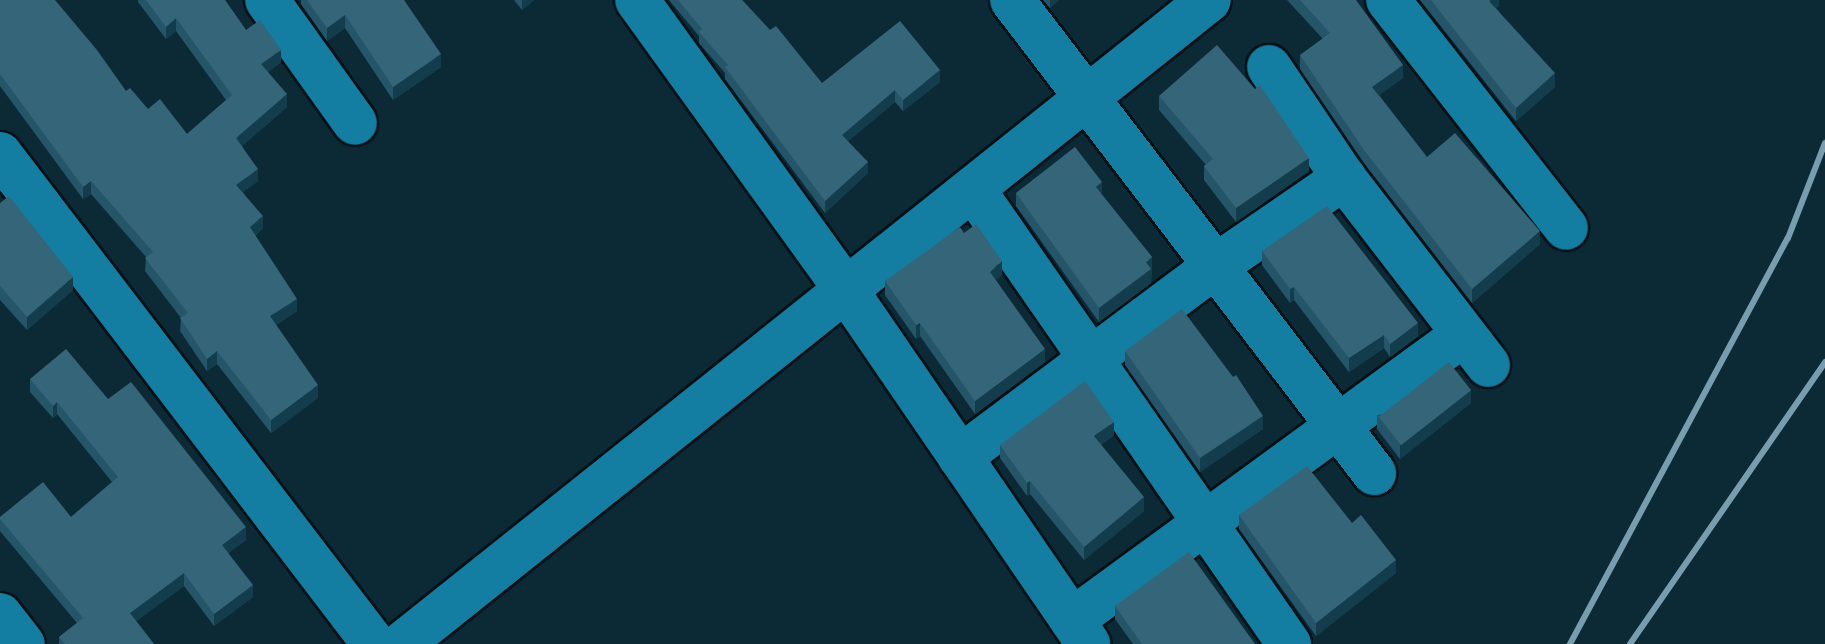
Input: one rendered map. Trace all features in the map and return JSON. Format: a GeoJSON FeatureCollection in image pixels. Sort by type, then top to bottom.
{"type":"FeatureCollection","features":[{"type":"Feature","properties":{"kind":"street"},"geometry":{"type":"LineString","coordinates":[[267,0],[355,123]]}},
{"type":"Feature","properties":{"kind":"street"},"geometry":{"type":"LineString","coordinates":[[637,0],[846,290],[1080,632],[1203,521],[1337,424],[1476,350],[1344,178],[1269,67]]}},
{"type":"Feature","properties":{"kind":"street"},"geometry":{"type":"LineString","coordinates":[[1012,0],[1084,99],[1374,473]]}},
{"type":"Feature","properties":{"kind":"street"},"geometry":{"type":"LineString","coordinates":[[402,644],[1209,0]]}},
{"type":"Feature","properties":{"kind":"street"},"geometry":{"type":"LineString","coordinates":[[1388,0],[1566,228]]}},
{"type":"Feature","properties":{"kind":"street"},"geometry":{"type":"LineString","coordinates":[[0,154],[374,644]]}},
{"type":"Feature","properties":{"kind":"street"},"geometry":{"type":"LineString","coordinates":[[960,457],[1214,267],[1344,178]]}},
{"type":"Feature","properties":{"kind":"street"},"geometry":{"type":"LineString","coordinates":[[973,189],[1289,644]]}},
{"type":"Feature","properties":{"kind":"street"},"geometry":{"type":"LineString","coordinates":[[0,615],[23,644]]}},
{"type":"Feature","properties":{"kind":"building"},"geometry":{"type":"Polygon","coordinates":[[[0,0],[55,0],[126,91],[130,88],[148,109],[160,99],[187,134],[232,95],[176,18],[166,27],[146,0],[225,0],[246,30],[260,20],[281,50],[261,64],[287,94],[236,138],[258,169],[236,185],[263,216],[250,227],[297,299],[270,316],[318,385],[271,420],[217,351],[207,359],[180,318],[188,313],[145,258],[153,252],[91,181],[83,187],[0,74],[0,0]]]}},
{"type":"Feature","properties":{"kind":"building"},"geometry":{"type":"Polygon","coordinates":[[[307,0],[404,0],[441,54],[393,87],[345,15],[327,28],[307,0]]]}},
{"type":"Feature","properties":{"kind":"building"},"geometry":{"type":"Polygon","coordinates":[[[678,0],[742,0],[770,30],[776,26],[822,83],[900,21],[940,70],[903,100],[895,90],[842,135],[868,162],[825,201],[678,0]]]}},
{"type":"Feature","properties":{"kind":"building"},"geometry":{"type":"Polygon","coordinates":[[[1300,0],[1356,0],[1403,65],[1372,87],[1427,157],[1455,133],[1540,231],[1472,289],[1364,150],[1300,55],[1330,33],[1300,0]]]}},
{"type":"Feature","properties":{"kind":"building"},"geometry":{"type":"Polygon","coordinates":[[[1431,0],[1490,0],[1555,73],[1516,108],[1431,0]]]}},
{"type":"Feature","properties":{"kind":"building"},"geometry":{"type":"Polygon","coordinates":[[[1217,45],[1255,89],[1260,85],[1309,158],[1236,208],[1204,166],[1213,159],[1159,96],[1217,45]]]}},
{"type":"Feature","properties":{"kind":"building"},"geometry":{"type":"Polygon","coordinates":[[[1075,147],[1102,182],[1096,187],[1152,257],[1146,262],[1151,269],[1099,308],[1016,193],[1075,147]]]}},
{"type":"Feature","properties":{"kind":"building"},"geometry":{"type":"Polygon","coordinates":[[[9,196],[73,277],[27,317],[0,286],[0,203],[9,196]]]}},
{"type":"Feature","properties":{"kind":"building"},"geometry":{"type":"Polygon","coordinates":[[[1327,206],[1418,323],[1390,344],[1384,335],[1349,358],[1262,251],[1327,206]]]}},
{"type":"Feature","properties":{"kind":"building"},"geometry":{"type":"Polygon","coordinates":[[[976,224],[1002,261],[990,272],[1045,349],[975,401],[920,323],[916,325],[885,281],[960,227],[964,233],[976,224]]]}},
{"type":"Feature","properties":{"kind":"building"},"geometry":{"type":"Polygon","coordinates":[[[1182,309],[1233,377],[1236,375],[1263,416],[1200,458],[1125,351],[1182,309]]]}},
{"type":"Feature","properties":{"kind":"building"},"geometry":{"type":"Polygon","coordinates":[[[66,349],[108,399],[131,382],[246,527],[222,545],[253,585],[214,614],[184,573],[130,613],[154,644],[65,644],[59,637],[83,618],[0,519],[43,482],[71,517],[118,477],[57,402],[53,406],[30,379],[66,349]]]}},
{"type":"Feature","properties":{"kind":"building"},"geometry":{"type":"Polygon","coordinates":[[[1449,362],[1471,390],[1401,445],[1379,417],[1449,362]]]}},
{"type":"Feature","properties":{"kind":"building"},"geometry":{"type":"Polygon","coordinates":[[[1085,381],[1114,422],[1094,436],[1144,497],[1084,547],[1030,481],[1027,483],[1000,445],[1085,381]]]}},
{"type":"Feature","properties":{"kind":"building"},"geometry":{"type":"Polygon","coordinates":[[[1307,466],[1352,523],[1361,515],[1396,560],[1316,623],[1239,515],[1307,466]]]}},
{"type":"Feature","properties":{"kind":"building"},"geometry":{"type":"Polygon","coordinates":[[[1189,552],[1255,644],[1142,644],[1115,606],[1189,552]]]}},
{"type":"Feature","properties":{"kind":"railway"},"geometry":{"type":"LineString","coordinates":[[1570,644],[1788,238],[1825,143]]}},
{"type":"Feature","properties":{"kind":"railway"},"geometry":{"type":"LineString","coordinates":[[1630,644],[1825,362]]}}]}
